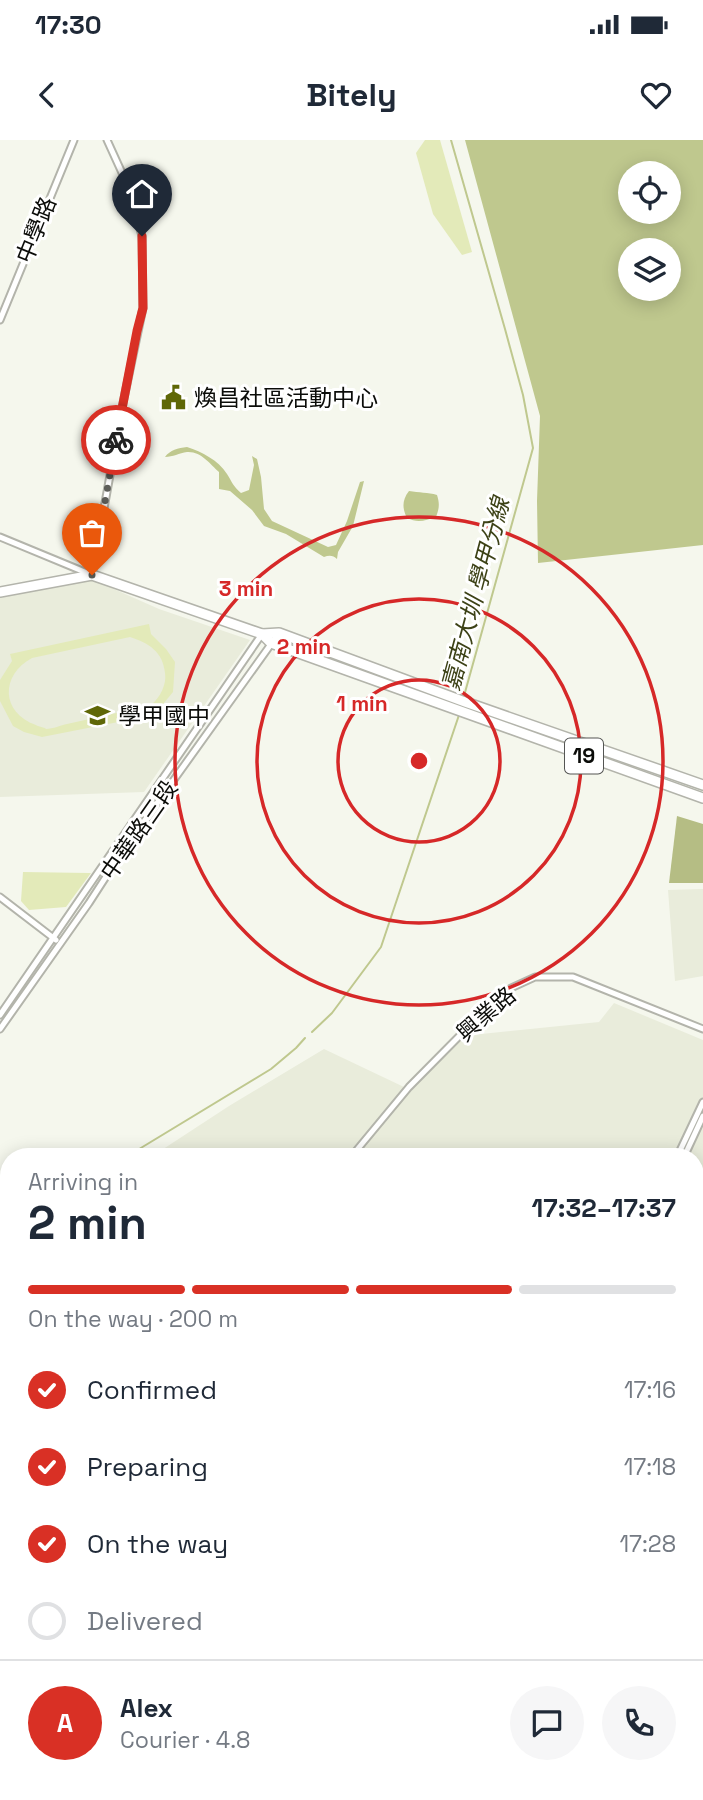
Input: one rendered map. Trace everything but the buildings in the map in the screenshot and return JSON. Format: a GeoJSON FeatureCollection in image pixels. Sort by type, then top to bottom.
{"type":"FeatureCollection","features":[{"type":"Feature","properties":{"kind":"main road","name":"19"},"geometry":{"type":"LineString","coordinates":[[0,592],[92,575],[262,634],[279,633],[458,703],[465,712],[703,798]]}},
{"type":"Feature","properties":{"kind":"main road","name":"19"},"geometry":{"type":"LineString","coordinates":[[262,634],[271,643],[703,785]]}},
{"type":"Feature","properties":{"kind":"street","name":"中學路"},"geometry":{"type":"LineString","coordinates":[[0,320],[74,140]]}},
{"type":"Feature","properties":{"kind":"street"},"geometry":{"type":"LineString","coordinates":[[0,537],[92,575],[143,308],[142,236],[128,186],[107,140]]}},
{"type":"Feature","properties":{"kind":"street","name":"中華路三段"},"geometry":{"type":"LineString","coordinates":[[0,1029],[279,633]]}},
{"type":"Feature","properties":{"kind":"street","name":"中華路三段"},"geometry":{"type":"LineString","coordinates":[[0,1015],[262,634]]}},
{"type":"Feature","properties":{"kind":"street"},"geometry":{"type":"LineString","coordinates":[[0,897],[59,943]]}},
{"type":"Feature","properties":{"kind":"street","name":"興業路"},"geometry":{"type":"LineString","coordinates":[[358,1148],[409,1087],[493,1002],[510,988],[535,977],[573,977],[703,1029]]}},
{"type":"Feature","properties":{"kind":"street"},"geometry":{"type":"LineString","coordinates":[[681,1148],[703,1102]]}},
{"type":"Feature","properties":{"kind":"street"},"geometry":{"type":"LineString","coordinates":[[688,1148],[703,1116]]}},
{"type":"Feature","properties":{"kind":"shaded area"},"geometry":{"type":"Polygon","coordinates":[[[425,140],[440,140],[472,252],[462,255],[433,214],[416,153],[425,140]]]}},
{"type":"Feature","properties":{"kind":"shaded area"},"geometry":{"type":"Polygon","coordinates":[[[465,140],[703,140],[703,545],[538,563],[540,416],[465,140]]]}},
{"type":"Feature","properties":{"kind":"shaded area"},"geometry":{"type":"Polygon","coordinates":[[[187,447],[204,454],[219,465],[241,493],[249,490],[254,465],[252,456],[257,459],[264,509],[272,521],[328,547],[336,545],[360,482],[364,481],[353,526],[338,552],[337,559],[324,557],[286,534],[264,526],[252,510],[230,491],[219,489],[219,472],[201,456],[187,452],[165,457],[174,450],[187,447]]]}},
{"type":"Feature","properties":{"kind":"shaded area"},"geometry":{"type":"Polygon","coordinates":[[[409,491],[437,495],[439,506],[436,517],[421,521],[407,518],[404,504],[409,491]]]}},
{"type":"Feature","properties":{"kind":"shaded area","name":"學甲國中"},"geometry":{"type":"Polygon","coordinates":[[[89,578],[159,609],[250,640],[144,792],[0,797],[0,598],[89,578]]]}},
{"type":"Feature","properties":{"kind":"shaded area"},"geometry":{"type":"Polygon","coordinates":[[[149,624],[151,634],[175,662],[173,692],[154,715],[42,737],[13,726],[0,701],[0,680],[12,661],[10,654],[149,624]],[[130,637],[32,658],[14,674],[9,693],[11,703],[24,719],[46,729],[151,705],[164,686],[164,666],[154,649],[130,637]]]}},
{"type":"Feature","properties":{"kind":"shaded area"},"geometry":{"type":"Polygon","coordinates":[[[677,816],[703,824],[703,883],[669,883],[677,816]]]}},
{"type":"Feature","properties":{"kind":"shaded area"},"geometry":{"type":"Polygon","coordinates":[[[23,872],[91,873],[66,907],[29,910],[21,901],[23,872]]]}},
{"type":"Feature","properties":{"kind":"shaded area"},"geometry":{"type":"Polygon","coordinates":[[[703,889],[703,976],[675,981],[668,890],[703,889]]]}},
{"type":"Feature","properties":{"kind":"shaded area"},"geometry":{"type":"Polygon","coordinates":[[[614,1003],[703,1040],[703,1148],[165,1148],[324,1049],[404,1087],[462,1036],[599,1022],[614,1003]]]}},
{"type":"Feature","properties":{"kind":"waterway","name":"嘉南大圳 學甲分線"},"geometry":{"type":"LineString","coordinates":[[451,140],[523,395],[533,448],[464,696]]}},
{"type":"Feature","properties":{"kind":"waterway","name":"嘉南大圳 學甲分線"},"geometry":{"type":"LineString","coordinates":[[312,1032],[332,1013],[381,947],[459,715]]}},
{"type":"Feature","properties":{"kind":"waterway","name":"嘉南大圳 學甲分線"},"geometry":{"type":"LineString","coordinates":[[141,1148],[271,1069],[305,1038]]}},
{"type":"Feature","properties":{"kind":"way so far"},"geometry":{"type":"LineString","coordinates":[[92,575],[116,440]]}},
{"type":"Feature","properties":{"kind":"place","name":"煥昌社區活動中心"},"geometry":{"type":"Point","coordinates":[174,398]}},
{"type":"Feature","properties":{"kind":"place","name":"學甲國中"},"geometry":{"type":"Point","coordinates":[98,716]}},
{"type":"Feature","properties":{"kind":"route"},"geometry":{"type":"LineString","coordinates":[[116,440],[143,308],[142,236]]}}]}
